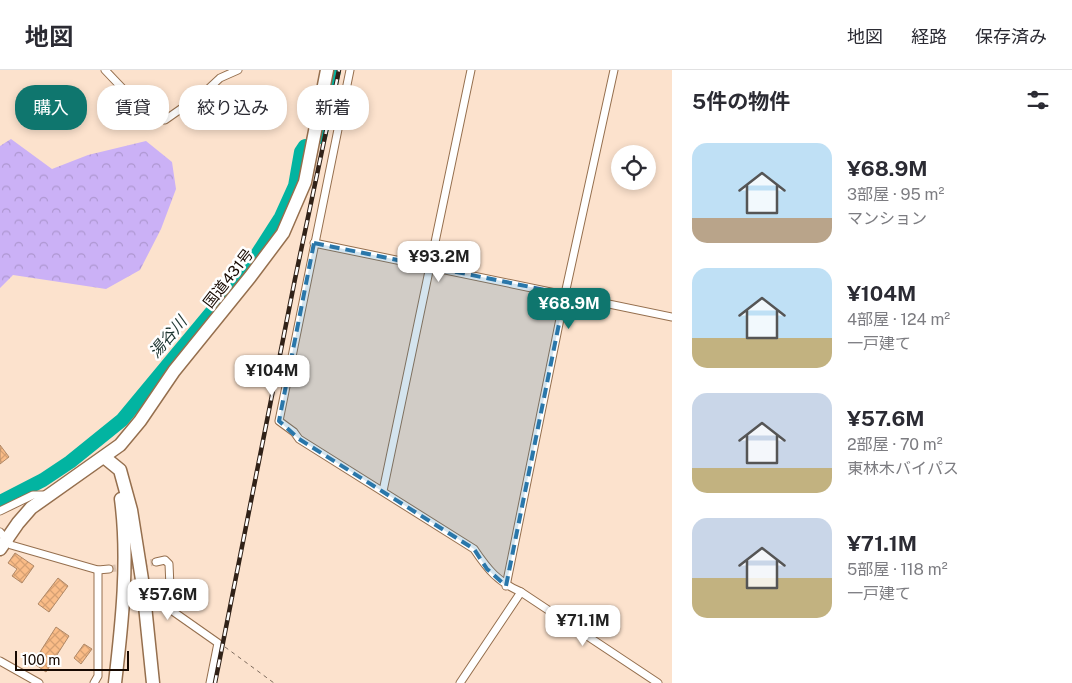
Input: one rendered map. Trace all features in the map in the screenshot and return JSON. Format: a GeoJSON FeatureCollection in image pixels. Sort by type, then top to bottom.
{"type":"FeatureCollection","features":[{"type":"Feature","properties":{"kind":"highway","name":"国道431号"},"geometry":{"type":"LineString","coordinates":[[2,540],[32,508],[48,495],[120,445],[140,421],[174,371],[250,277],[282,233],[304,182],[326,70]]}},
{"type":"Feature","properties":{"kind":"highway"},"geometry":{"type":"LineString","coordinates":[[104,457],[121,494],[124,535],[124,576],[115,683]]}},
{"type":"Feature","properties":{"kind":"highway"},"geometry":{"type":"LineString","coordinates":[[104,457],[120,470],[131,510],[143,586],[153,683]]}},
{"type":"Feature","properties":{"kind":"street"},"geometry":{"type":"LineString","coordinates":[[105,70],[125,91],[158,120],[165,120],[220,78],[238,70]]}},
{"type":"Feature","properties":{"kind":"street"},"geometry":{"type":"LineString","coordinates":[[350,70],[279,421],[294,432],[299,439],[474,549],[487,569],[506,586],[521,592],[658,683]]}},
{"type":"Feature","properties":{"kind":"street"},"geometry":{"type":"LineString","coordinates":[[383,491],[471,70]]}},
{"type":"Feature","properties":{"kind":"street"},"geometry":{"type":"LineString","coordinates":[[506,586],[565,294],[614,70]]}},
{"type":"Feature","properties":{"kind":"street"},"geometry":{"type":"LineString","coordinates":[[314,243],[672,317]]}},
{"type":"Feature","properties":{"kind":"street"},"geometry":{"type":"LineString","coordinates":[[0,511],[33,494],[48,495]]}},
{"type":"Feature","properties":{"kind":"street"},"geometry":{"type":"LineString","coordinates":[[2,540],[11,545],[98,570],[109,569]]}},
{"type":"Feature","properties":{"kind":"street"},"geometry":{"type":"LineString","coordinates":[[156,562],[164,560],[169,564],[171,610],[218,643],[210,683]]}},
{"type":"Feature","properties":{"kind":"street"},"geometry":{"type":"LineString","coordinates":[[94,683],[98,676],[98,570]]}},
{"type":"Feature","properties":{"kind":"street"},"geometry":{"type":"LineString","coordinates":[[460,683],[521,592]]}},
{"type":"Feature","properties":{"kind":"street"},"geometry":{"type":"LineString","coordinates":[[0,661],[39,683]]}},
{"type":"Feature","properties":{"kind":"path"},"geometry":{"type":"LineString","coordinates":[[218,643],[274,683]]}},
{"type":"Feature","properties":{"kind":"highlighted area"},"geometry":{"type":"Polygon","coordinates":[[[314,243],[565,294],[506,586],[487,569],[474,549],[299,439],[279,421],[314,243]]]}},
{"type":"Feature","properties":{"kind":"green space"},"geometry":{"type":"Polygon","coordinates":[[[11,139],[52,169],[88,155],[146,141],[172,162],[176,189],[161,229],[140,270],[106,289],[13,275],[0,288],[0,146],[11,139]]]}},
{"type":"Feature","properties":{"kind":"building"},"geometry":{"type":"Polygon","coordinates":[[[0,445],[9,457],[0,464],[0,445]]]}},
{"type":"Feature","properties":{"kind":"building"},"geometry":{"type":"Polygon","coordinates":[[[15,553],[34,566],[22,583],[12,576],[17,569],[8,563],[15,553]]]}},
{"type":"Feature","properties":{"kind":"building"},"geometry":{"type":"Polygon","coordinates":[[[58,578],[68,586],[49,612],[38,604],[58,578]]]}},
{"type":"Feature","properties":{"kind":"building"},"geometry":{"type":"Polygon","coordinates":[[[56,627],[69,636],[46,672],[33,663],[56,627]]]}},
{"type":"Feature","properties":{"kind":"building"},"geometry":{"type":"Polygon","coordinates":[[[84,644],[92,649],[81,664],[74,658],[84,644]]]}},
{"type":"Feature","properties":{"kind":"waterway","name":"湯谷川"},"geometry":{"type":"LineString","coordinates":[[320,137],[334,70]]}},
{"type":"Feature","properties":{"kind":"waterway","name":"湯谷川"},"geometry":{"type":"LineString","coordinates":[[0,502],[43,480],[70,462],[122,420],[249,267],[281,217],[295,186],[301,152],[305,146]]}},
{"type":"Feature","properties":{"kind":"tunnel"},"geometry":{"type":"LineString","coordinates":[[109,569],[156,562]]}},
{"type":"Feature","properties":{"kind":"railway"},"geometry":{"type":"LineString","coordinates":[[215,683],[295,279],[339,70]]}}]}
